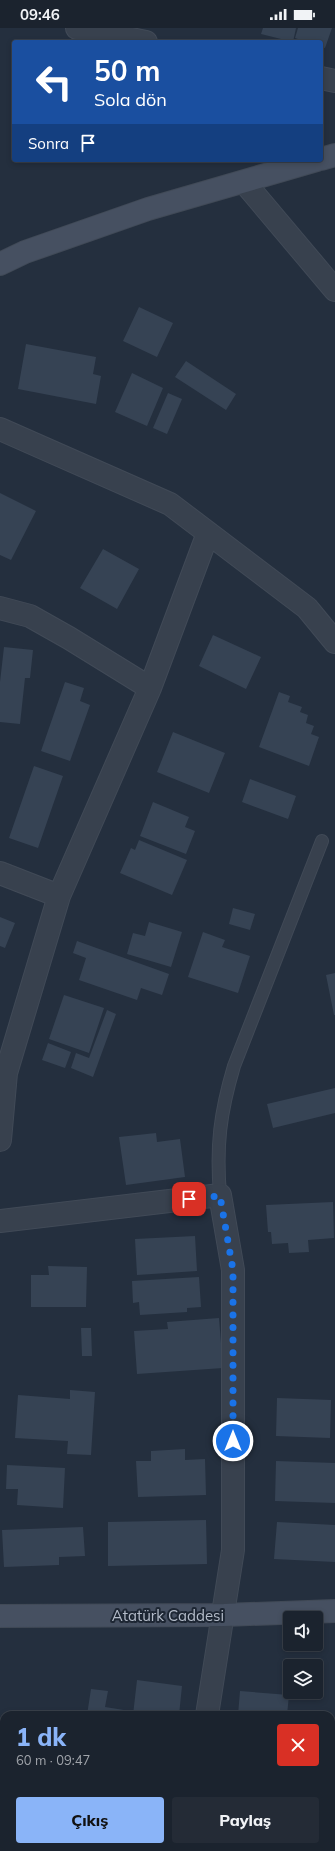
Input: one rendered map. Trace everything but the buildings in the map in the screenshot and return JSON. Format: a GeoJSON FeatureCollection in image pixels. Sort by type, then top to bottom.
{"type":"FeatureCollection","features":[{"type":"Feature","properties":{"kind":"street"},"geometry":{"type":"LineString","coordinates":[[77,28],[136,40]]}},
{"type":"Feature","properties":{"kind":"street"},"geometry":{"type":"LineString","coordinates":[[323,78],[335,81]]}},
{"type":"Feature","properties":{"kind":"street"},"geometry":{"type":"LineString","coordinates":[[323,158],[335,155]]}},
{"type":"Feature","properties":{"kind":"street"},"geometry":{"type":"LineString","coordinates":[[0,264],[25,252],[141,212],[310,162]]}},
{"type":"Feature","properties":{"kind":"street"},"geometry":{"type":"LineString","coordinates":[[244,182],[335,290]]}},
{"type":"Feature","properties":{"kind":"street"},"geometry":{"type":"LineString","coordinates":[[0,429],[170,504],[307,608],[335,642]]}},
{"type":"Feature","properties":{"kind":"street"},"geometry":{"type":"LineString","coordinates":[[0,1140],[6,1073],[59,896],[150,688],[208,533]]}},
{"type":"Feature","properties":{"kind":"street"},"geometry":{"type":"LineString","coordinates":[[0,608],[30,616],[70,638],[150,688]]}},
{"type":"Feature","properties":{"kind":"street"},"geometry":{"type":"LineString","coordinates":[[0,873],[59,896]]}},
{"type":"Feature","properties":{"kind":"street"},"geometry":{"type":"LineString","coordinates":[[0,1221],[220,1196],[233,1278],[234,1550],[208,1711]]}},
{"type":"Feature","properties":{"kind":"street","name":"Atatürk Caddesi"},"geometry":{"type":"LineString","coordinates":[[0,1616],[224,1615],[335,1611]]}},
{"type":"Feature","properties":{"kind":"lane"},"geometry":{"type":"LineString","coordinates":[[220,1196],[218,1156],[219,1133],[224,1099],[234,1066],[322,841]]}},
{"type":"Feature","properties":{"kind":"route"},"geometry":{"type":"LineString","coordinates":[[189,1199],[220,1196],[233,1270],[233,1441]]}}]}
